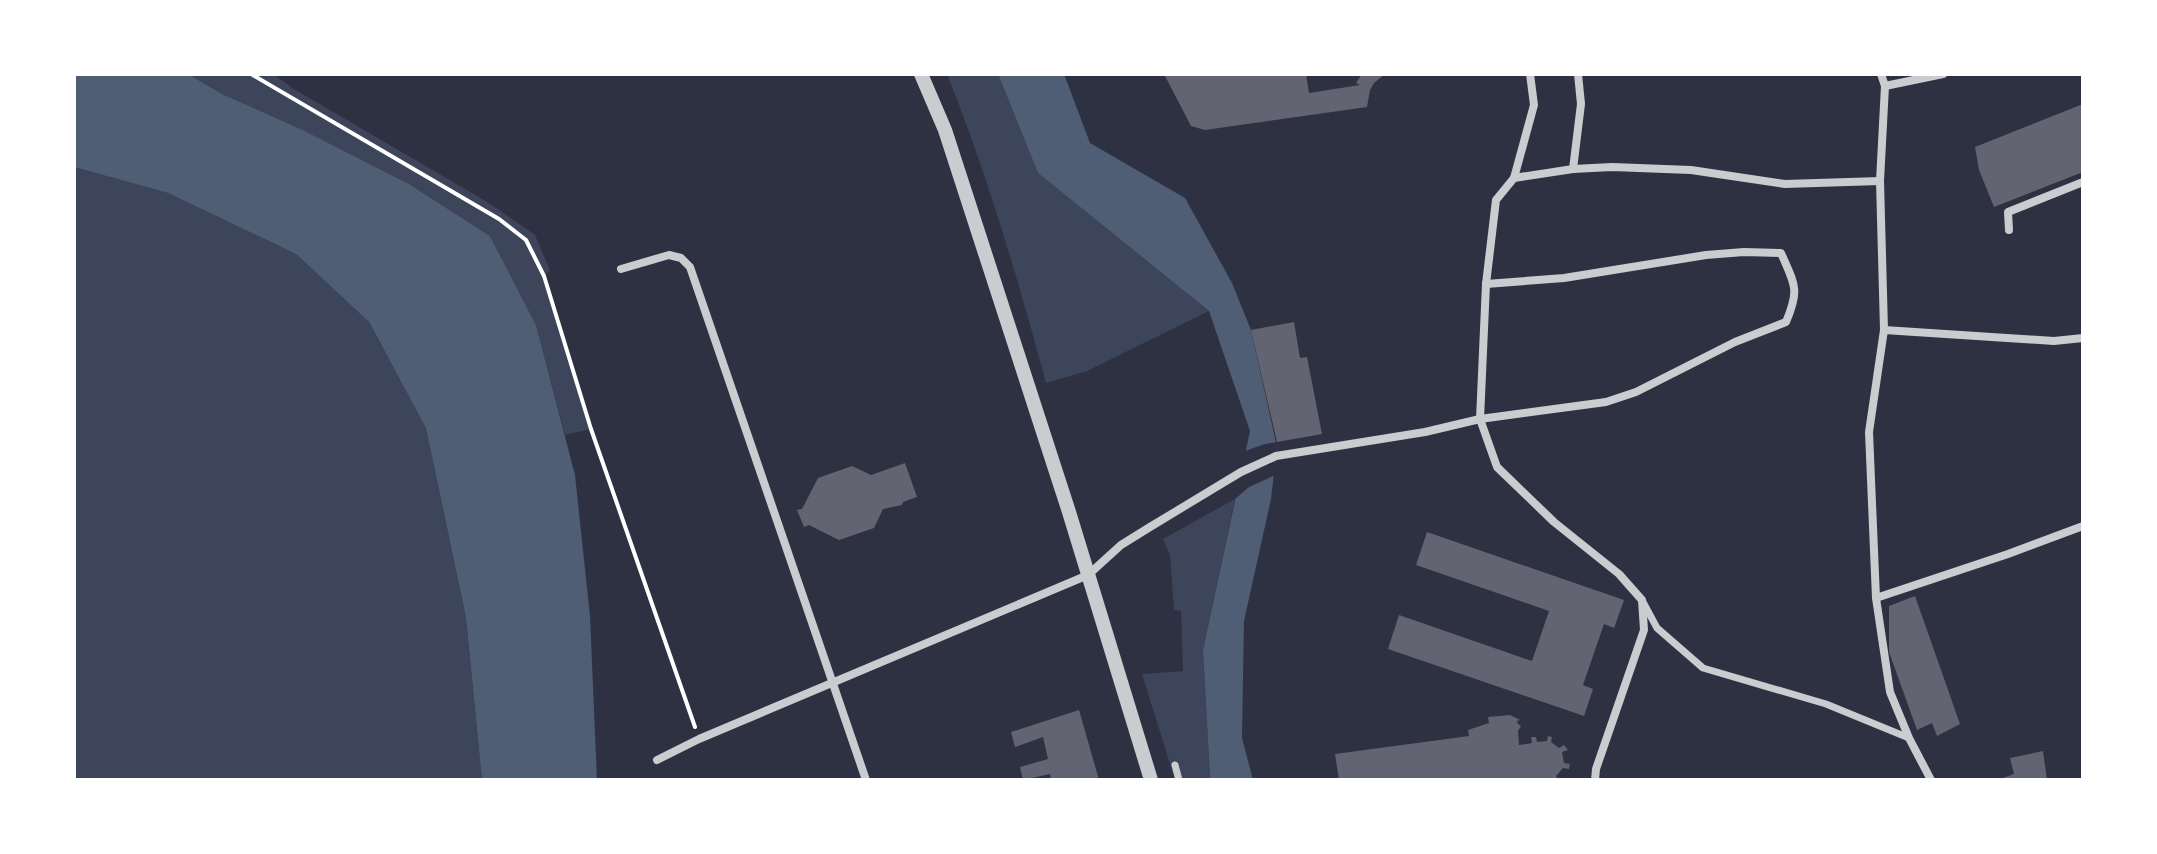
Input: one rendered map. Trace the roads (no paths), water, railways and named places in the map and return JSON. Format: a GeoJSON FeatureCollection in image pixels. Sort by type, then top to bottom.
{"type":"FeatureCollection","features":[{"type":"Feature","properties":{"kind":"street"},"geometry":{"type":"LineString","coordinates":[[921,74],[945,130],[1151,780]]}},
{"type":"Feature","properties":{"kind":"street"},"geometry":{"type":"LineString","coordinates":[[1530,74],[1534,105],[1514,178],[1496,200],[1486,284],[1480,419],[1497,467],[1554,522],[1619,574],[1642,600],[1657,628],[1703,668],[1826,704],[1909,738]]}},
{"type":"Feature","properties":{"kind":"street"},"geometry":{"type":"LineString","coordinates":[[1573,169],[1581,104],[1578,74]]}},
{"type":"Feature","properties":{"kind":"street"},"geometry":{"type":"LineString","coordinates":[[1881,74],[1885,86],[1880,181],[1884,330],[1869,432],[1876,598],[1890,692],[1931,780]]}},
{"type":"Feature","properties":{"kind":"street"},"geometry":{"type":"LineString","coordinates":[[1885,86],[1943,74]]}},
{"type":"Feature","properties":{"kind":"street"},"geometry":{"type":"LineString","coordinates":[[1514,178],[1612,167],[1691,170],[1785,184],[1880,181]]}},
{"type":"Feature","properties":{"kind":"street"},"geometry":{"type":"LineString","coordinates":[[2009,230],[2008,212],[2083,182]]}},
{"type":"Feature","properties":{"kind":"street"},"geometry":{"type":"LineString","coordinates":[[657,760],[699,739],[1088,575],[1121,545],[1241,472],[1276,456],[1425,432],[1480,419],[1606,402],[1636,392],[1728,346],[1786,322],[1796,299],[1793,279],[1781,253],[1706,255],[1564,278],[1486,284]]}},
{"type":"Feature","properties":{"kind":"street"},"geometry":{"type":"LineString","coordinates":[[621,269],[669,255],[681,258],[690,267],[866,780]]}},
{"type":"Feature","properties":{"kind":"street"},"geometry":{"type":"LineString","coordinates":[[1884,330],[2038,341],[2083,338]]}},
{"type":"Feature","properties":{"kind":"street"},"geometry":{"type":"LineString","coordinates":[[1876,598],[2083,526]]}},
{"type":"Feature","properties":{"kind":"street"},"geometry":{"type":"LineString","coordinates":[[1595,780],[1596,769],[1644,630],[1642,600]]}},
{"type":"Feature","properties":{"kind":"street"},"geometry":{"type":"LineString","coordinates":[[1175,765],[1179,780]]}}]}
